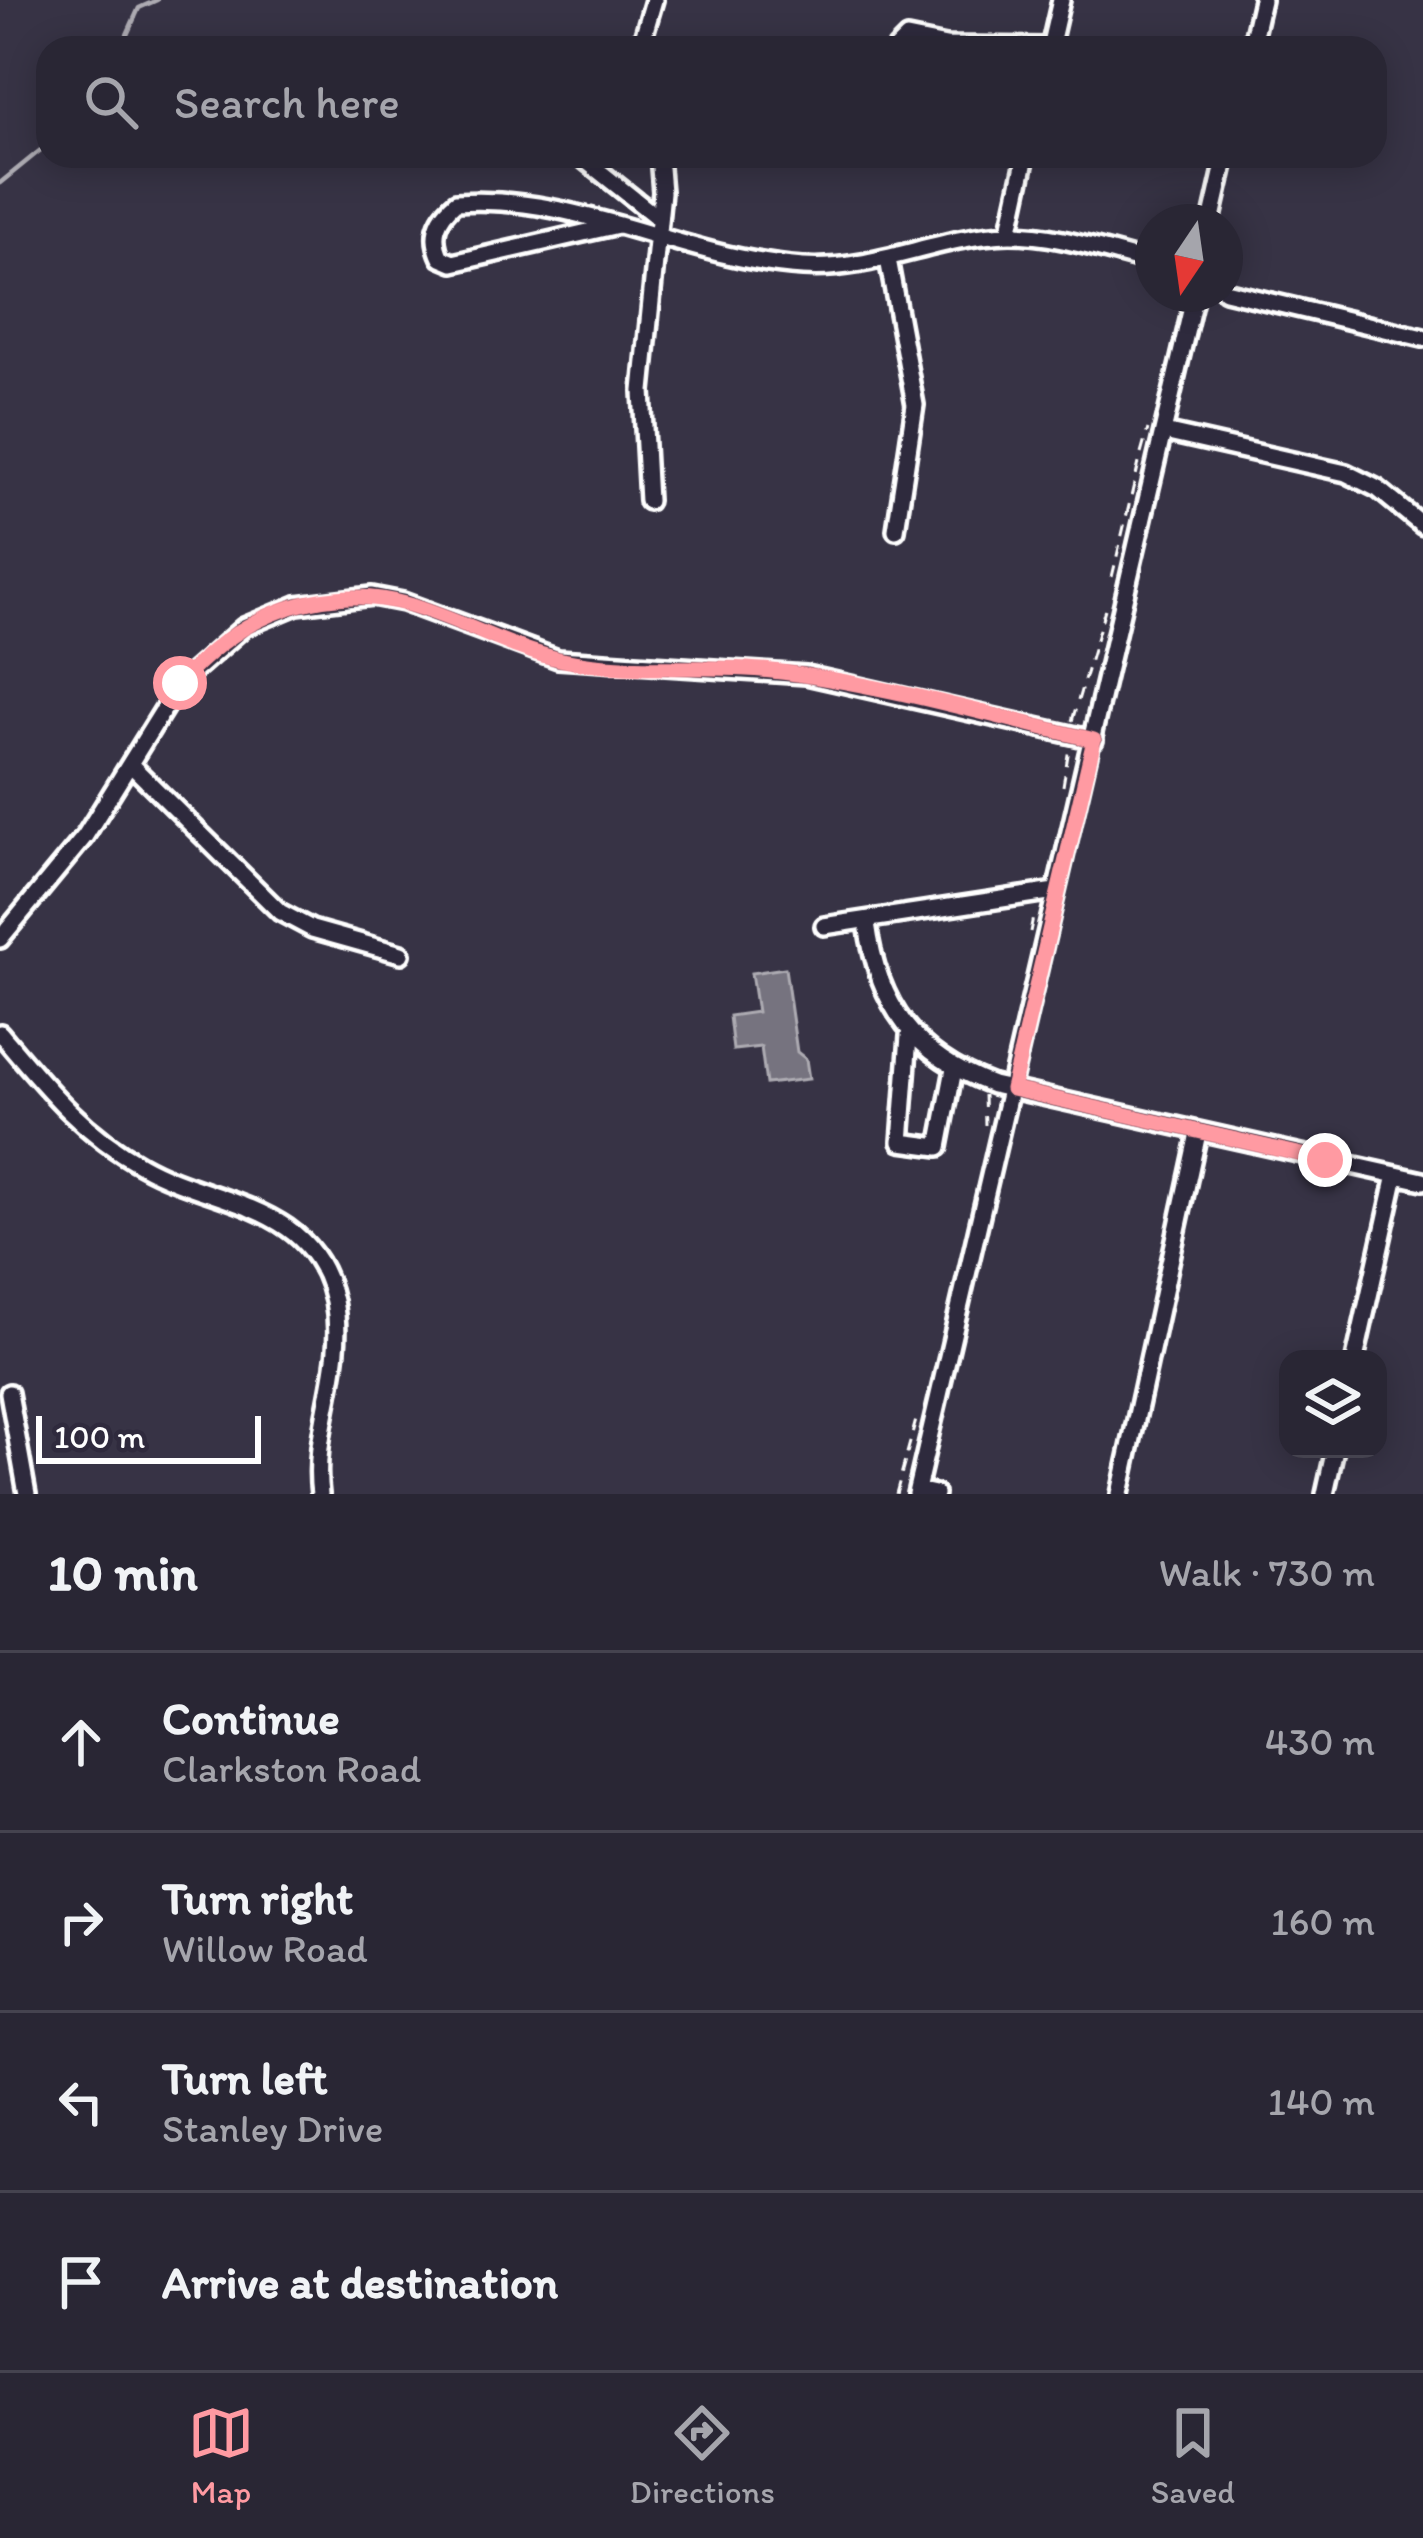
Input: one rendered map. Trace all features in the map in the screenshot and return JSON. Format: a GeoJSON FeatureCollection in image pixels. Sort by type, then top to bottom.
{"type":"FeatureCollection","features":[{"type":"Feature","properties":{"kind":"street"},"geometry":{"type":"LineString","coordinates":[[644,36],[654,0]]}},
{"type":"Feature","properties":{"kind":"street"},"geometry":{"type":"LineString","coordinates":[[1053,36],[1061,0]]}},
{"type":"Feature","properties":{"kind":"street"},"geometry":{"type":"LineString","coordinates":[[1254,36],[1262,0]]}},
{"type":"Feature","properties":{"kind":"street"},"geometry":{"type":"LineString","coordinates":[[595,168],[659,219]]}},
{"type":"Feature","properties":{"kind":"street"},"geometry":{"type":"LineString","coordinates":[[649,501],[642,391],[645,325],[658,239],[659,168]]}},
{"type":"Feature","properties":{"kind":"street"},"geometry":{"type":"LineString","coordinates":[[1009,234],[1023,168]]}},
{"type":"Feature","properties":{"kind":"street"},"geometry":{"type":"LineString","coordinates":[[1215,204],[1223,168]]}},
{"type":"Feature","properties":{"kind":"street"},"geometry":{"type":"LineString","coordinates":[[618,225],[453,263],[441,258],[435,245],[435,230],[456,202],[572,209],[618,225],[658,239],[808,268],[888,259],[1009,234],[1135,259]]}},
{"type":"Feature","properties":{"kind":"street"},"geometry":{"type":"LineString","coordinates":[[888,259],[916,405],[896,530]]}},
{"type":"Feature","properties":{"kind":"street"},"geometry":{"type":"LineString","coordinates":[[1243,295],[1423,338]]}},
{"type":"Feature","properties":{"kind":"street"},"geometry":{"type":"LineString","coordinates":[[935,1494],[917,1492],[1191,312]]}},
{"type":"Feature","properties":{"kind":"street"},"geometry":{"type":"LineString","coordinates":[[1165,432],[1346,473],[1378,489],[1423,526]]}},
{"type":"Feature","properties":{"kind":"street"},"geometry":{"type":"LineString","coordinates":[[0,939],[85,836],[180,683],[244,627],[297,605],[372,596],[429,610],[558,659],[806,675],[1094,740]]}},
{"type":"Feature","properties":{"kind":"street"},"geometry":{"type":"LineString","coordinates":[[131,764],[280,912],[312,929],[401,954]]}},
{"type":"Feature","properties":{"kind":"street"},"geometry":{"type":"LineString","coordinates":[[824,926],[1055,891]]}},
{"type":"Feature","properties":{"kind":"street"},"geometry":{"type":"LineString","coordinates":[[867,922],[876,967],[909,1036],[954,1070],[1012,1089],[1423,1181]]}},
{"type":"Feature","properties":{"kind":"street"},"geometry":{"type":"LineString","coordinates":[[0,1034],[70,1115],[114,1148],[144,1168],[257,1208],[314,1252],[337,1318],[320,1441],[320,1494]]}},
{"type":"Feature","properties":{"kind":"street"},"geometry":{"type":"LineString","coordinates":[[909,1036],[902,1142],[939,1147],[954,1070]]}},
{"type":"Feature","properties":{"kind":"street"},"geometry":{"type":"LineString","coordinates":[[1120,1494],[1198,1133]]}},
{"type":"Feature","properties":{"kind":"street"},"geometry":{"type":"LineString","coordinates":[[1357,1350],[1396,1174]]}},
{"type":"Feature","properties":{"kind":"street"},"geometry":{"type":"LineString","coordinates":[[9,1393],[27,1494]]}},
{"type":"Feature","properties":{"kind":"street"},"geometry":{"type":"LineString","coordinates":[[1325,1494],[1333,1458]]}},
{"type":"Feature","properties":{"kind":"shaded area"},"geometry":{"type":"Polygon","coordinates":[[[785,968],[797,1052],[806,1059],[809,1079],[766,1084],[761,1047],[733,1050],[729,1016],[757,1012],[751,973],[785,968]]]}},
{"type":"Feature","properties":{"kind":"waterway"},"geometry":{"type":"LineString","coordinates":[[126,36],[139,8],[157,0]]}},
{"type":"Feature","properties":{"kind":"waterway"},"geometry":{"type":"LineString","coordinates":[[418,0],[463,0]]}},
{"type":"Feature","properties":{"kind":"waterway"},"geometry":{"type":"LineString","coordinates":[[0,183],[36,154]]}},
{"type":"Feature","properties":{"kind":"route"},"geometry":{"type":"LineString","coordinates":[[180,683],[244,627],[268,615],[335,598],[372,596],[429,610],[558,659],[586,664],[745,668],[853,682],[1094,740],[1012,1089],[1325,1160]]}}]}
